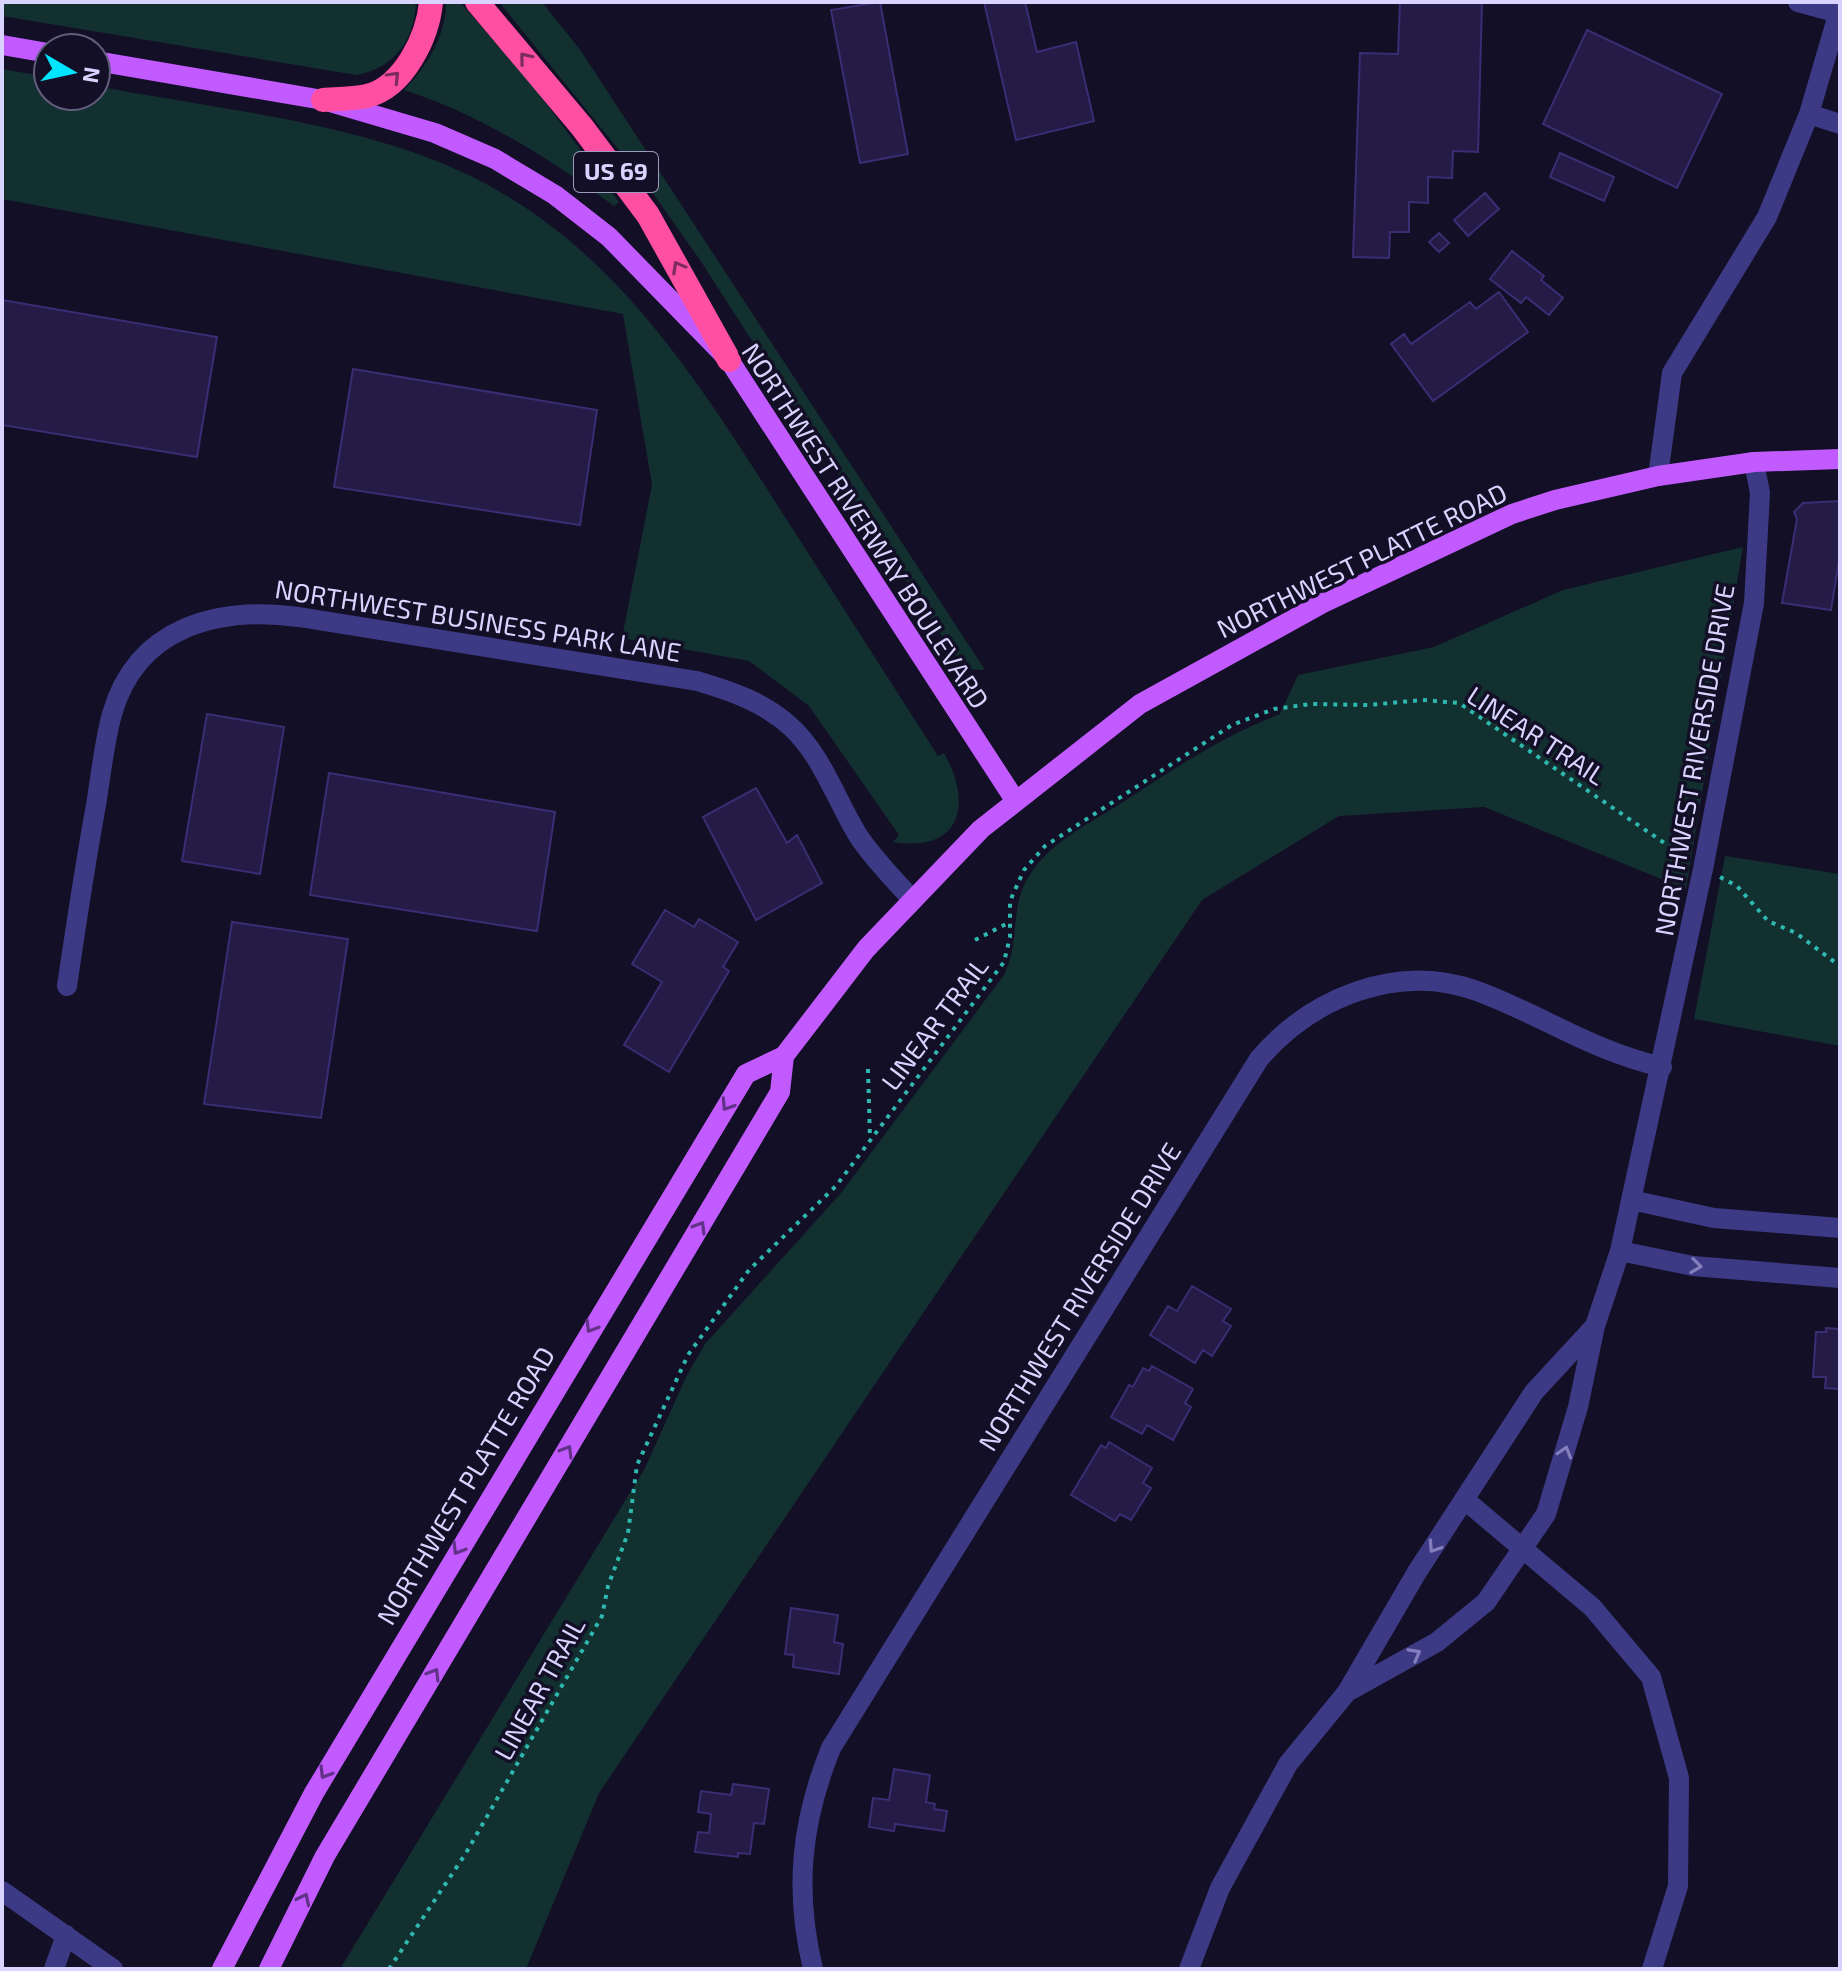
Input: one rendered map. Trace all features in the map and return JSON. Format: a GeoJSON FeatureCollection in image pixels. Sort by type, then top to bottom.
{"type":"FeatureCollection","features":[{"type":"Feature","properties":{"kind":"highway"},"geometry":{"type":"LineString","coordinates":[[323,100],[368,96],[394,79],[421,41],[431,2]]}},
{"type":"Feature","properties":{"kind":"highway","name":"US 69"},"geometry":{"type":"LineString","coordinates":[[477,2],[582,127],[648,215],[729,360]]}},
{"type":"Feature","properties":{"kind":"main road"},"geometry":{"type":"LineString","coordinates":[[2,45],[32,50]]}},
{"type":"Feature","properties":{"kind":"main road","name":"NORTHWEST RIVERWAY BOULEVARD"},"geometry":{"type":"LineString","coordinates":[[112,64],[323,100],[435,133],[495,159],[555,195],[609,237],[729,360],[1015,800]]}},
{"type":"Feature","properties":{"kind":"main road","name":"NORTHWEST PLATTE ROAD"},"geometry":{"type":"LineString","coordinates":[[222,1969],[314,1793],[746,1074],[784,1056],[866,949],[911,898],[1015,800],[1140,704],[1323,603],[1512,514],[1555,500],[1658,476],[1754,462],[1840,459]]}},
{"type":"Feature","properties":{"kind":"main road","name":"NORTHWEST PLATTE ROAD"},"geometry":{"type":"LineString","coordinates":[[269,1969],[325,1856],[780,1092],[784,1056]]}},
{"type":"Feature","properties":{"kind":"street"},"geometry":{"type":"LineString","coordinates":[[1658,476],[1672,373],[1767,217],[1809,114],[1839,10],[1798,2]]}},
{"type":"Feature","properties":{"kind":"street"},"geometry":{"type":"LineString","coordinates":[[1809,114],[1840,124]]}},
{"type":"Feature","properties":{"kind":"street","name":"NORTHWEST RIVERSIDE DRIVE"},"geometry":{"type":"LineString","coordinates":[[1347,1692],[1437,1642],[1486,1602],[1546,1514],[1578,1407],[1595,1326],[1620,1251],[1703,869],[1754,603],[1760,493],[1754,462]]}},
{"type":"Feature","properties":{"kind":"street","name":"NORTHWEST BUSINESS PARK LANE"},"geometry":{"type":"LineString","coordinates":[[67,986],[81,890],[118,699],[135,670],[156,649],[186,628],[219,615],[258,613],[299,617],[697,681],[730,691],[764,706],[793,728],[823,771],[860,838],[911,898]]}},
{"type":"Feature","properties":{"kind":"street","name":"NORTHWEST RIVERSIDE DRIVE"},"geometry":{"type":"LineString","coordinates":[[811,1968],[803,1899],[804,1844],[812,1796],[831,1748],[1259,1059],[1280,1034],[1333,1001],[1372,986],[1411,981],[1446,983],[1477,991],[1620,1057],[1662,1067]]}},
{"type":"Feature","properties":{"kind":"street"},"geometry":{"type":"LineString","coordinates":[[1631,1200],[1714,1218],[1840,1228]]}},
{"type":"Feature","properties":{"kind":"street"},"geometry":{"type":"LineString","coordinates":[[1620,1251],[1693,1266],[1840,1278]]}},
{"type":"Feature","properties":{"kind":"street"},"geometry":{"type":"LineString","coordinates":[[1189,1969],[1220,1888],[1288,1764],[1347,1692],[1534,1392],[1595,1326]]}},
{"type":"Feature","properties":{"kind":"street"},"geometry":{"type":"LineString","coordinates":[[1465,1500],[1592,1607],[1651,1677],[1679,1778],[1678,1886],[1652,1969]]}},
{"type":"Feature","properties":{"kind":"street"},"geometry":{"type":"LineString","coordinates":[[2,1891],[113,1969]]}},
{"type":"Feature","properties":{"kind":"street"},"geometry":{"type":"LineString","coordinates":[[54,1969],[66,1935]]}},
{"type":"Feature","properties":{"kind":"path","name":"LINEAR TRAIL"},"geometry":{"type":"LineString","coordinates":[[389,1969],[466,1853],[602,1616],[608,1586],[628,1533],[637,1465],[688,1355],[749,1270],[836,1186],[1004,962],[1010,901],[1024,870],[1056,838],[1232,725],[1274,709],[1311,704],[1368,705],[1423,700],[1459,703],[1703,869],[1737,886],[1768,921],[1796,933],[1840,966]]}},
{"type":"Feature","properties":{"kind":"path","name":"LINEAR TRAIL"},"geometry":{"type":"LineString","coordinates":[[975,940],[1010,922]]}},
{"type":"Feature","properties":{"kind":"path","name":"LINEAR TRAIL"},"geometry":{"type":"LineString","coordinates":[[868,1069],[870,1140]]}},
{"type":"Feature","properties":{"kind":"green space"},"geometry":{"type":"Polygon","coordinates":[[[2,2],[416,2],[411,29],[400,50],[382,66],[356,75],[2,16],[2,2]]]}},
{"type":"Feature","properties":{"kind":"green space"},"geometry":{"type":"Polygon","coordinates":[[[446,2],[460,2],[534,87],[619,202],[614,206],[514,139],[460,112],[404,90],[434,50],[443,27],[446,2]]]}},
{"type":"Feature","properties":{"kind":"green space"},"geometry":{"type":"Polygon","coordinates":[[[499,2],[542,2],[581,51],[985,670],[963,669],[700,260],[644,181],[499,2]]]}},
{"type":"Feature","properties":{"kind":"green space"},"geometry":{"type":"Polygon","coordinates":[[[2,69],[32,74],[32,112],[112,112],[112,89],[281,118],[375,140],[419,154],[460,171],[515,201],[563,236],[607,276],[647,319],[719,415],[938,756],[944,753],[958,790],[959,806],[955,821],[947,832],[934,840],[893,842],[899,835],[809,706],[749,661],[622,638],[652,485],[623,314],[2,199],[2,69]]]}},
{"type":"Feature","properties":{"kind":"green space"},"geometry":{"type":"Polygon","coordinates":[[[1743,547],[1686,889],[1484,807],[1339,816],[1202,900],[599,1793],[526,1969],[340,1969],[645,1468],[686,1377],[705,1344],[841,1193],[1004,975],[1012,949],[1019,899],[1029,876],[1047,853],[1082,827],[1198,754],[1280,714],[1298,675],[1434,647],[1563,590],[1743,547]]]}},
{"type":"Feature","properties":{"kind":"green space"},"geometry":{"type":"Polygon","coordinates":[[[1725,856],[1840,874],[1840,1046],[1694,1019],[1725,856]]]}},
{"type":"Feature","properties":{"kind":"building"},"geometry":{"type":"Polygon","coordinates":[[[880,2],[908,154],[860,163],[831,10],[880,2]]]}},
{"type":"Feature","properties":{"kind":"building"},"geometry":{"type":"Polygon","coordinates":[[[984,2],[1025,2],[1037,52],[1076,42],[1094,121],[1016,140],[984,2]]]}},
{"type":"Feature","properties":{"kind":"building"},"geometry":{"type":"Polygon","coordinates":[[[1400,2],[1482,2],[1478,152],[1453,151],[1452,178],[1428,177],[1428,203],[1409,202],[1409,232],[1390,232],[1389,258],[1353,257],[1360,53],[1398,54],[1400,2]]]}},
{"type":"Feature","properties":{"kind":"building"},"geometry":{"type":"Polygon","coordinates":[[[1587,30],[1722,94],[1677,188],[1543,124],[1587,30]]]}},
{"type":"Feature","properties":{"kind":"building"},"geometry":{"type":"Polygon","coordinates":[[[1560,153],[1614,177],[1604,201],[1550,177],[1560,153]]]}},
{"type":"Feature","properties":{"kind":"building"},"geometry":{"type":"Polygon","coordinates":[[[1485,193],[1499,209],[1468,236],[1454,220],[1485,193]]]}},
{"type":"Feature","properties":{"kind":"building"},"geometry":{"type":"Polygon","coordinates":[[[1439,233],[1449,243],[1439,252],[1429,242],[1439,233]]]}},
{"type":"Feature","properties":{"kind":"building"},"geometry":{"type":"Polygon","coordinates":[[[1512,251],[1544,276],[1541,280],[1563,298],[1549,315],[1526,297],[1521,303],[1490,279],[1512,251]]]}},
{"type":"Feature","properties":{"kind":"building"},"geometry":{"type":"Polygon","coordinates":[[[1499,292],[1528,332],[1433,401],[1391,344],[1404,334],[1411,344],[1470,302],[1476,309],[1499,292]]]}},
{"type":"Feature","properties":{"kind":"building"},"geometry":{"type":"Polygon","coordinates":[[[2,300],[217,337],[197,457],[2,425],[2,300]]]}},
{"type":"Feature","properties":{"kind":"building"},"geometry":{"type":"Polygon","coordinates":[[[353,369],[597,410],[580,525],[334,487],[353,369]]]}},
{"type":"Feature","properties":{"kind":"building"},"geometry":{"type":"Polygon","coordinates":[[[1840,501],[1840,554],[1831,610],[1782,603],[1797,519],[1794,512],[1803,503],[1840,501]]]}},
{"type":"Feature","properties":{"kind":"building"},"geometry":{"type":"Polygon","coordinates":[[[207,714],[284,727],[260,874],[182,861],[207,714]]]}},
{"type":"Feature","properties":{"kind":"building"},"geometry":{"type":"Polygon","coordinates":[[[329,773],[555,812],[537,931],[310,895],[329,773]]]}},
{"type":"Feature","properties":{"kind":"building"},"geometry":{"type":"Polygon","coordinates":[[[756,788],[787,843],[797,835],[822,883],[756,920],[703,817],[756,788]]]}},
{"type":"Feature","properties":{"kind":"building"},"geometry":{"type":"Polygon","coordinates":[[[665,910],[694,927],[699,919],[738,942],[723,967],[729,971],[669,1072],[624,1045],[662,982],[632,964],[665,910]]]}},
{"type":"Feature","properties":{"kind":"building"},"geometry":{"type":"Polygon","coordinates":[[[232,922],[348,939],[321,1118],[204,1104],[232,922]]]}},
{"type":"Feature","properties":{"kind":"building"},"geometry":{"type":"Polygon","coordinates":[[[1192,1286],[1231,1309],[1223,1321],[1231,1326],[1212,1356],[1203,1350],[1195,1363],[1150,1335],[1168,1306],[1177,1311],[1192,1286]]]}},
{"type":"Feature","properties":{"kind":"building"},"geometry":{"type":"Polygon","coordinates":[[[1826,1328],[1840,1329],[1840,1389],[1825,1388],[1826,1377],[1813,1377],[1816,1332],[1826,1332],[1826,1328]]]}},
{"type":"Feature","properties":{"kind":"building"},"geometry":{"type":"Polygon","coordinates":[[[1152,1366],[1193,1389],[1185,1403],[1191,1407],[1173,1440],[1147,1425],[1142,1434],[1111,1417],[1129,1385],[1133,1387],[1143,1368],[1149,1371],[1152,1366]]]}},
{"type":"Feature","properties":{"kind":"building"},"geometry":{"type":"Polygon","coordinates":[[[1109,1442],[1152,1468],[1143,1483],[1151,1488],[1131,1520],[1120,1514],[1115,1521],[1071,1495],[1101,1445],[1106,1448],[1109,1442]]]}},
{"type":"Feature","properties":{"kind":"building"},"geometry":{"type":"Polygon","coordinates":[[[791,1608],[838,1615],[834,1642],[843,1644],[839,1674],[793,1667],[794,1655],[785,1654],[791,1608]]]}},
{"type":"Feature","properties":{"kind":"building"},"geometry":{"type":"Polygon","coordinates":[[[894,1769],[930,1775],[926,1802],[935,1804],[934,1809],[947,1811],[944,1831],[895,1824],[894,1831],[869,1827],[873,1798],[889,1800],[894,1769]]]}},
{"type":"Feature","properties":{"kind":"building"},"geometry":{"type":"Polygon","coordinates":[[[733,1784],[769,1789],[764,1824],[754,1823],[750,1854],[738,1853],[738,1857],[695,1852],[698,1832],[709,1833],[711,1814],[698,1812],[701,1791],[731,1795],[733,1784]]]}}]}
